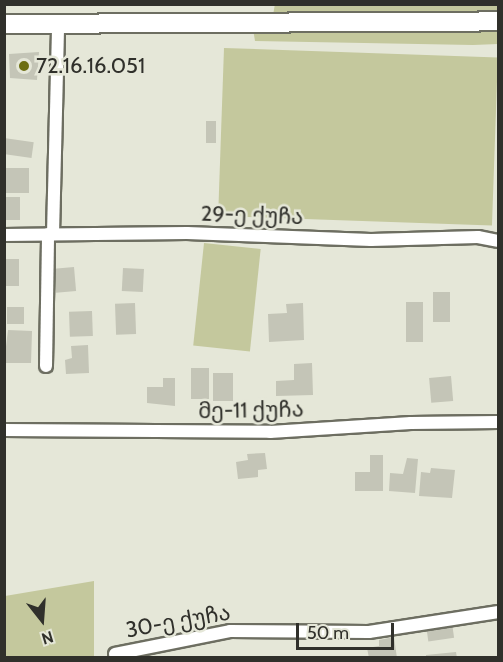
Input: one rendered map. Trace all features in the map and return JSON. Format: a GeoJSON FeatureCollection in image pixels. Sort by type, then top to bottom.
{"type":"FeatureCollection","features":[{"type":"Feature","properties":{"kind":"main road"},"geometry":{"type":"LineString","coordinates":[[4,24],[498,21]]}},
{"type":"Feature","properties":{"kind":"street"},"geometry":{"type":"LineString","coordinates":[[46,366],[58,23]]}},
{"type":"Feature","properties":{"kind":"street","name":"29-ე ქუჩა"},"geometry":{"type":"LineString","coordinates":[[4,235],[187,233],[371,240],[478,237],[498,241]]}},
{"type":"Feature","properties":{"kind":"street","name":"მე-11 ქუჩა"},"geometry":{"type":"LineString","coordinates":[[4,430],[270,432],[411,423],[498,422]]}},
{"type":"Feature","properties":{"kind":"street","name":"30-ე ქუჩა"},"geometry":{"type":"LineString","coordinates":[[115,654],[230,631],[369,632],[498,612]]}},
{"type":"Feature","properties":{"kind":"green space"},"geometry":{"type":"Polygon","coordinates":[[[275,4],[498,5],[498,14],[273,15],[275,4]]]}},
{"type":"Feature","properties":{"kind":"green space"},"geometry":{"type":"Polygon","coordinates":[[[498,26],[498,44],[473,45],[255,41],[253,29],[498,26]]]}},
{"type":"Feature","properties":{"kind":"green space"},"geometry":{"type":"Polygon","coordinates":[[[224,48],[498,58],[492,225],[218,216],[224,48]]]}},
{"type":"Feature","properties":{"kind":"green space"},"geometry":{"type":"Polygon","coordinates":[[[204,243],[261,249],[250,351],[193,345],[204,243]]]}},
{"type":"Feature","properties":{"kind":"green space"},"geometry":{"type":"Polygon","coordinates":[[[94,581],[94,657],[5,657],[5,596],[94,581]]]}},
{"type":"Feature","properties":{"kind":"building","name":"72.16.16.051"},"geometry":{"type":"Polygon","coordinates":[[[39,52],[37,80],[10,78],[9,54],[39,52]]]}},
{"type":"Feature","properties":{"kind":"building"},"geometry":{"type":"Polygon","coordinates":[[[206,121],[216,121],[216,143],[206,143],[206,121]]]}},
{"type":"Feature","properties":{"kind":"building"},"geometry":{"type":"Polygon","coordinates":[[[4,138],[34,142],[31,158],[4,154],[4,138]]]}},
{"type":"Feature","properties":{"kind":"building"},"geometry":{"type":"Polygon","coordinates":[[[4,168],[29,168],[29,193],[4,193],[4,168]]]}},
{"type":"Feature","properties":{"kind":"building"},"geometry":{"type":"Polygon","coordinates":[[[4,197],[20,197],[20,220],[4,220],[4,197]]]}},
{"type":"Feature","properties":{"kind":"building"},"geometry":{"type":"Polygon","coordinates":[[[4,259],[19,259],[19,286],[4,286],[4,259]]]}},
{"type":"Feature","properties":{"kind":"building"},"geometry":{"type":"Polygon","coordinates":[[[74,267],[76,291],[56,293],[54,269],[74,267]]]}},
{"type":"Feature","properties":{"kind":"building"},"geometry":{"type":"Polygon","coordinates":[[[123,268],[144,269],[143,292],[122,291],[123,268]]]}},
{"type":"Feature","properties":{"kind":"building"},"geometry":{"type":"Polygon","coordinates":[[[433,292],[450,292],[450,322],[433,322],[433,292]]]}},
{"type":"Feature","properties":{"kind":"building"},"geometry":{"type":"Polygon","coordinates":[[[406,302],[423,302],[423,342],[406,342],[406,302]]]}},
{"type":"Feature","properties":{"kind":"building"},"geometry":{"type":"Polygon","coordinates":[[[135,303],[136,334],[116,335],[115,304],[135,303]]]}},
{"type":"Feature","properties":{"kind":"building"},"geometry":{"type":"Polygon","coordinates":[[[303,303],[304,340],[269,342],[268,314],[287,313],[286,304],[303,303]]]}},
{"type":"Feature","properties":{"kind":"building"},"geometry":{"type":"Polygon","coordinates":[[[7,307],[24,307],[24,324],[7,324],[7,307]]]}},
{"type":"Feature","properties":{"kind":"building"},"geometry":{"type":"Polygon","coordinates":[[[92,311],[93,336],[70,337],[69,312],[92,311]]]}},
{"type":"Feature","properties":{"kind":"building"},"geometry":{"type":"Polygon","coordinates":[[[8,330],[32,331],[31,363],[4,363],[8,330]]]}},
{"type":"Feature","properties":{"kind":"building"},"geometry":{"type":"Polygon","coordinates":[[[88,345],[89,373],[66,374],[65,360],[72,358],[71,346],[88,345]]]}},
{"type":"Feature","properties":{"kind":"building"},"geometry":{"type":"Polygon","coordinates":[[[312,363],[313,395],[276,396],[276,381],[294,380],[294,364],[312,363]]]}},
{"type":"Feature","properties":{"kind":"building"},"geometry":{"type":"Polygon","coordinates":[[[191,368],[209,368],[209,399],[191,399],[191,368]]]}},
{"type":"Feature","properties":{"kind":"building"},"geometry":{"type":"Polygon","coordinates":[[[213,373],[233,373],[233,401],[213,401],[213,373]]]}},
{"type":"Feature","properties":{"kind":"building"},"geometry":{"type":"Polygon","coordinates":[[[451,376],[453,401],[431,403],[429,378],[451,376]]]}},
{"type":"Feature","properties":{"kind":"building"},"geometry":{"type":"Polygon","coordinates":[[[163,378],[175,378],[175,406],[147,403],[147,387],[163,387],[163,378]]]}},
{"type":"Feature","properties":{"kind":"building"},"geometry":{"type":"Polygon","coordinates":[[[265,453],[267,469],[258,470],[258,477],[238,479],[236,462],[248,460],[247,454],[265,453]]]}},
{"type":"Feature","properties":{"kind":"building"},"geometry":{"type":"Polygon","coordinates":[[[370,455],[383,455],[383,491],[355,491],[355,472],[370,472],[370,455]]]}},
{"type":"Feature","properties":{"kind":"building"},"geometry":{"type":"Polygon","coordinates":[[[407,458],[418,459],[415,493],[389,491],[390,473],[403,474],[407,458]]]}},
{"type":"Feature","properties":{"kind":"building"},"geometry":{"type":"Polygon","coordinates":[[[431,468],[455,470],[452,498],[419,496],[421,472],[430,473],[431,468]]]}},
{"type":"Feature","properties":{"kind":"building"},"geometry":{"type":"Polygon","coordinates":[[[452,623],[454,638],[428,641],[426,627],[452,623]]]}},
{"type":"Feature","properties":{"kind":"building"},"geometry":{"type":"Polygon","coordinates":[[[394,637],[397,658],[369,658],[367,648],[379,646],[379,640],[394,637]]]}},
{"type":"Feature","properties":{"kind":"building"},"geometry":{"type":"Polygon","coordinates":[[[456,652],[457,658],[426,658],[426,655],[456,652]]]}},
{"type":"Feature","properties":{"kind":"place","name":"72.16.16.051"},"geometry":{"type":"Point","coordinates":[24,66]}}]}
